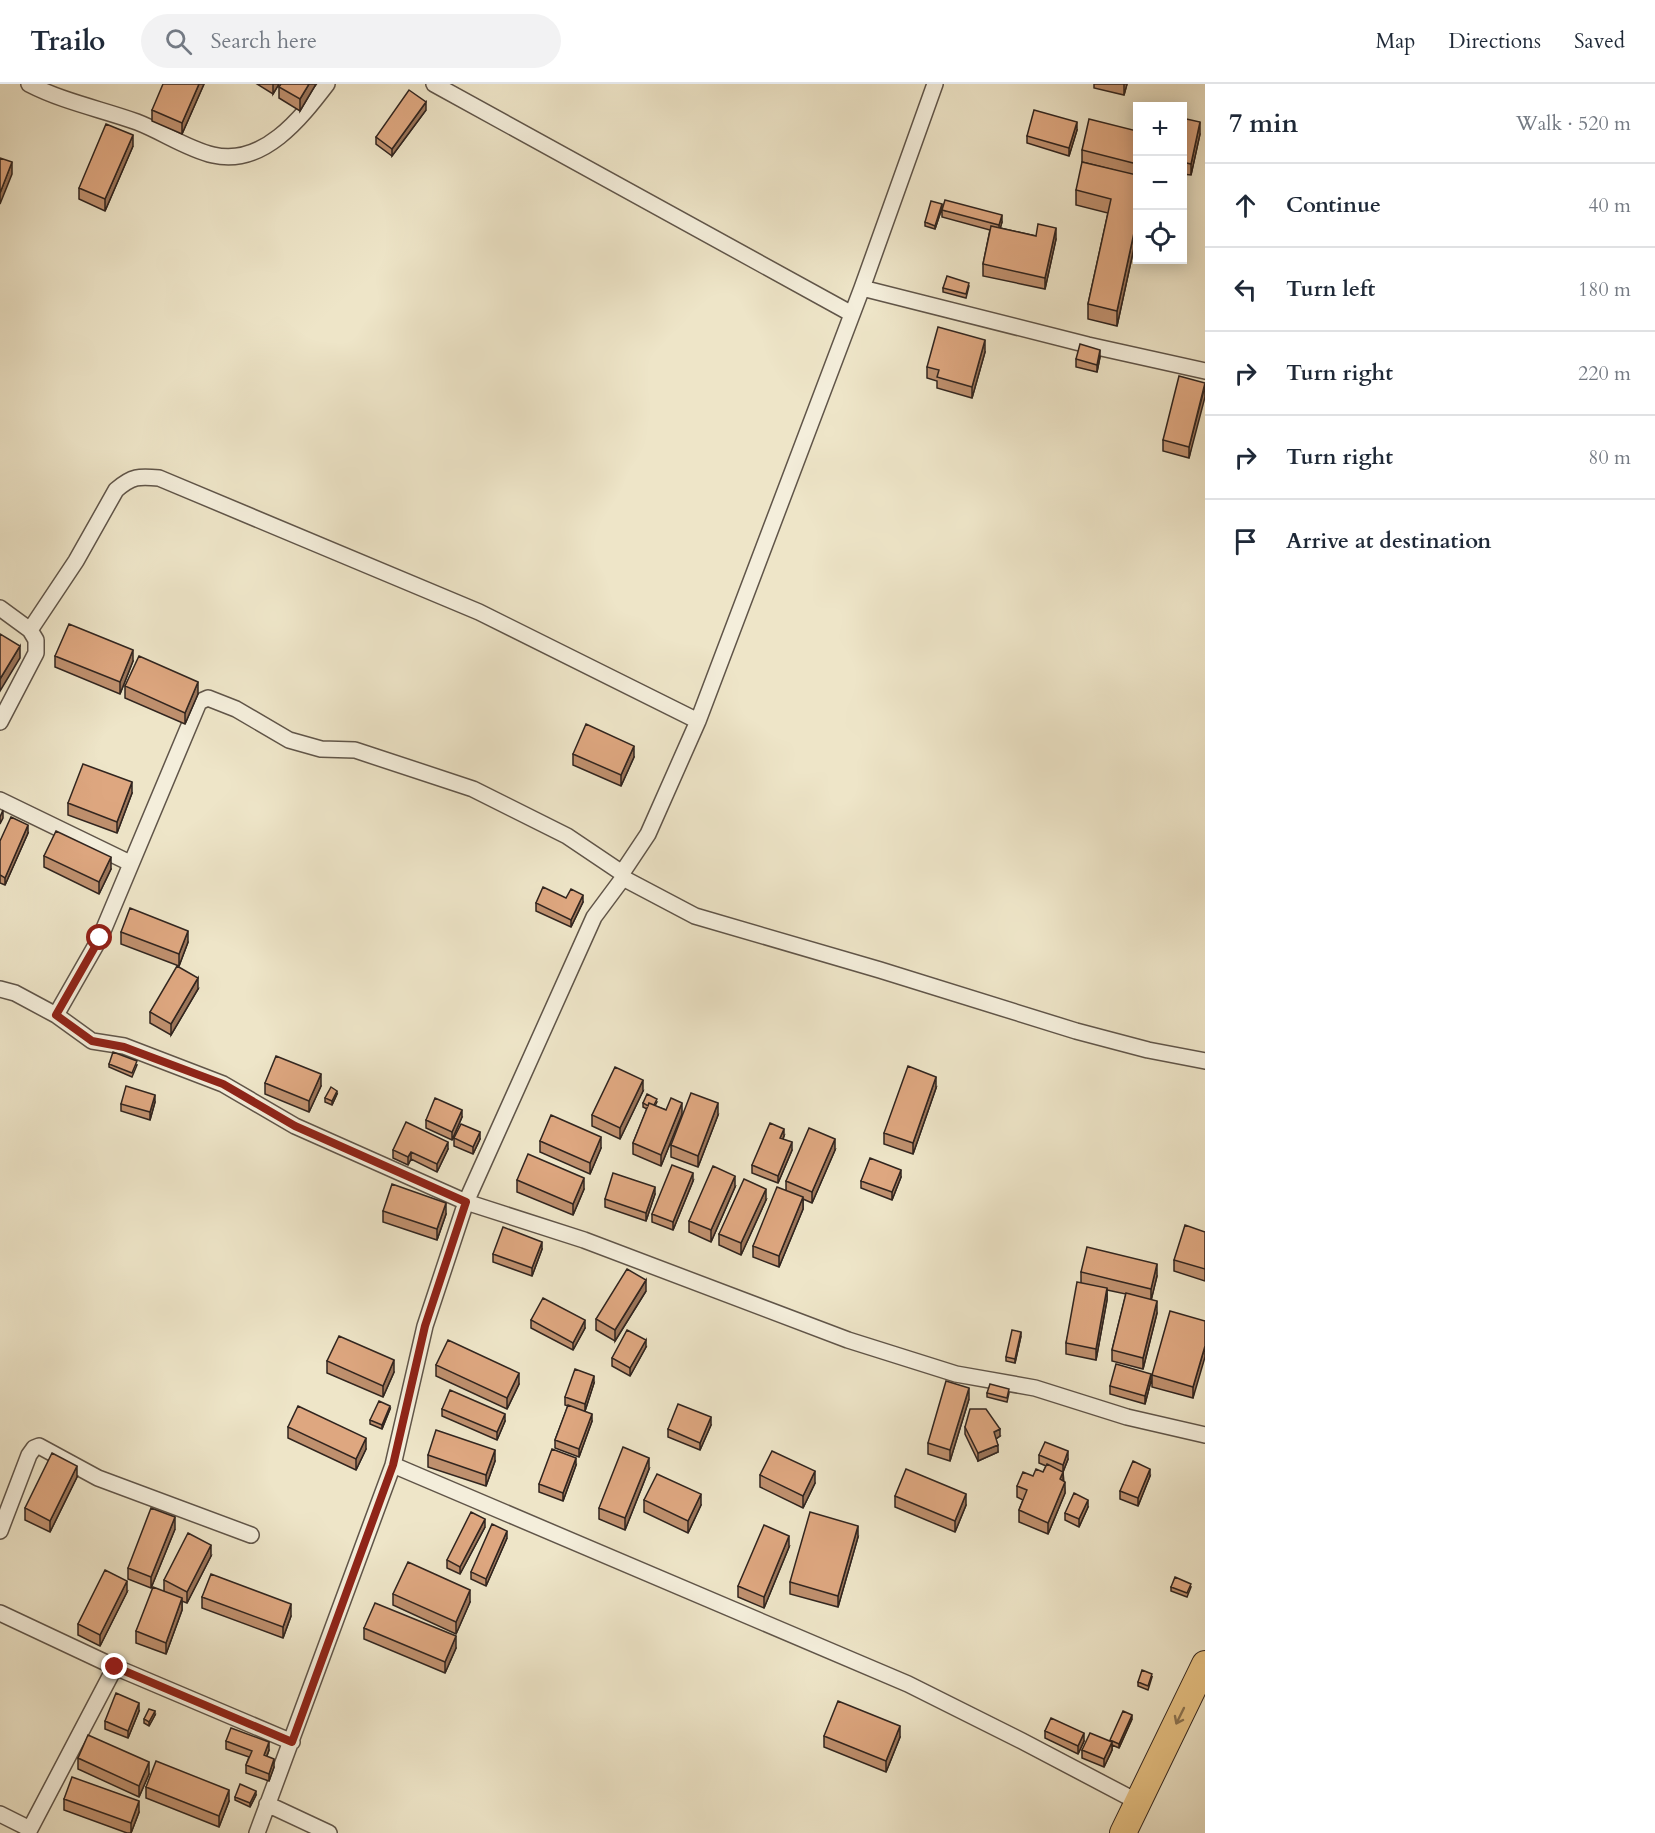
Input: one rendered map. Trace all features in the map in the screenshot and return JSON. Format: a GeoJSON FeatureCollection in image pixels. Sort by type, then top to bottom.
{"type":"FeatureCollection","features":[{"type":"Feature","properties":{"kind":"highway"},"geometry":{"type":"LineString","coordinates":[[1123,1833],[1205,1664]]}},
{"type":"Feature","properties":{"kind":"street"},"geometry":{"type":"LineString","coordinates":[[29,84],[65,100],[138,122],[214,156],[235,156],[256,151],[279,138],[304,114],[327,84]]}},
{"type":"Feature","properties":{"kind":"street"},"geometry":{"type":"LineString","coordinates":[[434,84],[852,314]]}},
{"type":"Feature","properties":{"kind":"street"},"geometry":{"type":"LineString","coordinates":[[257,1833],[393,1465],[425,1326],[466,1202],[594,917],[648,834],[698,721],[862,288],[935,84]]}},
{"type":"Feature","properties":{"kind":"street"},"geometry":{"type":"LineString","coordinates":[[862,288],[1088,345],[1205,371]]}},
{"type":"Feature","properties":{"kind":"street"},"geometry":{"type":"LineString","coordinates":[[30,630],[76,561],[116,490],[125,482],[139,476],[159,478],[479,612],[698,721]]}},
{"type":"Feature","properties":{"kind":"street"},"geometry":{"type":"LineString","coordinates":[[0,608],[30,630],[36,640],[36,653],[0,723]]}},
{"type":"Feature","properties":{"kind":"street"},"geometry":{"type":"LineString","coordinates":[[56,1015],[100,938],[199,702],[208,698],[236,709],[289,740],[321,749],[355,750],[473,789],[567,836],[622,875],[695,916],[1076,1031],[1148,1050],[1205,1061]]}},
{"type":"Feature","properties":{"kind":"street"},"geometry":{"type":"LineString","coordinates":[[0,800],[130,863]]}},
{"type":"Feature","properties":{"kind":"street"},"geometry":{"type":"LineString","coordinates":[[0,989],[15,993],[56,1015],[92,1041],[124,1047],[223,1084],[295,1126],[466,1202],[584,1240],[870,1347],[957,1374],[1035,1388],[1127,1417],[1205,1435]]}},
{"type":"Feature","properties":{"kind":"street"},"geometry":{"type":"LineString","coordinates":[[0,1531],[29,1455],[34,1448],[39,1446],[99,1478],[250,1535]]}},
{"type":"Feature","properties":{"kind":"street"},"geometry":{"type":"LineString","coordinates":[[393,1465],[908,1684],[1138,1802]]}},
{"type":"Feature","properties":{"kind":"street"},"geometry":{"type":"LineString","coordinates":[[0,1613],[115,1667],[292,1742]]}},
{"type":"Feature","properties":{"kind":"street"},"geometry":{"type":"LineString","coordinates":[[0,1814],[29,1831],[115,1667]]}},
{"type":"Feature","properties":{"kind":"street"},"geometry":{"type":"LineString","coordinates":[[267,1804],[329,1833]]}},
{"type":"Feature","properties":{"kind":"building"},"geometry":{"type":"Polygon","coordinates":[[[163,84],[199,84],[182,123],[152,110],[163,84]]]}},
{"type":"Feature","properties":{"kind":"building"},"geometry":{"type":"Polygon","coordinates":[[[281,84],[309,84],[300,99],[279,87],[281,84]]]}},
{"type":"Feature","properties":{"kind":"building"},"geometry":{"type":"Polygon","coordinates":[[[409,90],[426,102],[392,149],[376,137],[409,90]]]}},
{"type":"Feature","properties":{"kind":"building"},"geometry":{"type":"Polygon","coordinates":[[[1034,110],[1077,122],[1069,148],[1027,136],[1034,110]]]}},
{"type":"Feature","properties":{"kind":"building"},"geometry":{"type":"Polygon","coordinates":[[[1089,119],[1133,130],[1133,163],[1082,150],[1089,119]]]}},
{"type":"Feature","properties":{"kind":"building"},"geometry":{"type":"Polygon","coordinates":[[[1187,119],[1200,122],[1191,164],[1187,163],[1187,119]]]}},
{"type":"Feature","properties":{"kind":"building"},"geometry":{"type":"Polygon","coordinates":[[[106,124],[133,135],[105,199],[79,188],[106,124]]]}},
{"type":"Feature","properties":{"kind":"building"},"geometry":{"type":"Polygon","coordinates":[[[0,158],[12,162],[0,193],[0,158]]]}},
{"type":"Feature","properties":{"kind":"building"},"geometry":{"type":"Polygon","coordinates":[[[1082,162],[1133,174],[1133,237],[1117,311],[1088,304],[1111,199],[1076,190],[1082,162]]]}},
{"type":"Feature","properties":{"kind":"building"},"geometry":{"type":"Polygon","coordinates":[[[945,200],[1002,215],[999,225],[942,210],[945,200]]]}},
{"type":"Feature","properties":{"kind":"building"},"geometry":{"type":"Polygon","coordinates":[[[931,201],[942,204],[935,226],[925,222],[931,201]]]}},
{"type":"Feature","properties":{"kind":"building"},"geometry":{"type":"Polygon","coordinates":[[[1038,224],[1056,228],[1045,278],[983,264],[991,226],[1036,236],[1038,224]]]}},
{"type":"Feature","properties":{"kind":"building"},"geometry":{"type":"Polygon","coordinates":[[[947,276],[969,283],[966,294],[943,288],[947,276]]]}},
{"type":"Feature","properties":{"kind":"building"},"geometry":{"type":"Polygon","coordinates":[[[938,327],[985,340],[972,387],[937,377],[939,370],[927,367],[938,327]]]}},
{"type":"Feature","properties":{"kind":"building"},"geometry":{"type":"Polygon","coordinates":[[[1080,344],[1100,350],[1097,365],[1076,359],[1080,344]]]}},
{"type":"Feature","properties":{"kind":"building"},"geometry":{"type":"Polygon","coordinates":[[[1179,376],[1205,383],[1189,447],[1163,440],[1179,376]]]}},
{"type":"Feature","properties":{"kind":"building"},"geometry":{"type":"Polygon","coordinates":[[[69,624],[133,650],[120,682],[55,656],[69,624]]]}},
{"type":"Feature","properties":{"kind":"building"},"geometry":{"type":"Polygon","coordinates":[[[0,634],[20,646],[0,679],[0,634]]]}},
{"type":"Feature","properties":{"kind":"building"},"geometry":{"type":"Polygon","coordinates":[[[139,656],[198,682],[185,713],[125,686],[139,656]]]}},
{"type":"Feature","properties":{"kind":"building"},"geometry":{"type":"Polygon","coordinates":[[[586,724],[634,746],[621,775],[573,754],[586,724]]]}},
{"type":"Feature","properties":{"kind":"building"},"geometry":{"type":"Polygon","coordinates":[[[83,764],[132,782],[117,822],[68,803],[83,764]]]}},
{"type":"Feature","properties":{"kind":"building"},"geometry":{"type":"Polygon","coordinates":[[[11,817],[28,825],[5,878],[0,875],[0,841],[11,817]]]}},
{"type":"Feature","properties":{"kind":"building"},"geometry":{"type":"Polygon","coordinates":[[[56,831],[111,857],[99,882],[44,856],[56,831]]]}},
{"type":"Feature","properties":{"kind":"building"},"geometry":{"type":"Polygon","coordinates":[[[543,887],[566,898],[571,889],[583,895],[571,920],[536,903],[543,887]]]}},
{"type":"Feature","properties":{"kind":"building"},"geometry":{"type":"Polygon","coordinates":[[[130,908],[188,931],[179,954],[121,932],[130,908]]]}},
{"type":"Feature","properties":{"kind":"building"},"geometry":{"type":"Polygon","coordinates":[[[177,966],[198,978],[171,1024],[150,1012],[177,966]]]}},
{"type":"Feature","properties":{"kind":"building"},"geometry":{"type":"Polygon","coordinates":[[[113,1052],[137,1061],[132,1073],[109,1064],[113,1052]]]}},
{"type":"Feature","properties":{"kind":"building"},"geometry":{"type":"Polygon","coordinates":[[[276,1056],[321,1074],[309,1101],[265,1083],[276,1056]]]}},
{"type":"Feature","properties":{"kind":"building"},"geometry":{"type":"Polygon","coordinates":[[[908,1066],[936,1077],[913,1143],[884,1133],[908,1066]]]}},
{"type":"Feature","properties":{"kind":"building"},"geometry":{"type":"Polygon","coordinates":[[[615,1067],[643,1080],[620,1128],[592,1115],[615,1067]]]}},
{"type":"Feature","properties":{"kind":"building"},"geometry":{"type":"Polygon","coordinates":[[[126,1086],[155,1095],[150,1112],[121,1104],[126,1086]]]}},
{"type":"Feature","properties":{"kind":"building"},"geometry":{"type":"Polygon","coordinates":[[[331,1087],[337,1091],[332,1101],[325,1098],[331,1087]]]}},
{"type":"Feature","properties":{"kind":"building"},"geometry":{"type":"Polygon","coordinates":[[[691,1093],[718,1103],[698,1156],[671,1145],[691,1093]]]}},
{"type":"Feature","properties":{"kind":"building"},"geometry":{"type":"Polygon","coordinates":[[[647,1094],[657,1099],[654,1105],[649,1103],[648,1106],[643,1103],[647,1094]]]}},
{"type":"Feature","properties":{"kind":"building"},"geometry":{"type":"Polygon","coordinates":[[[435,1098],[462,1110],[452,1132],[426,1120],[435,1098]]]}},
{"type":"Feature","properties":{"kind":"building"},"geometry":{"type":"Polygon","coordinates":[[[671,1098],[682,1103],[661,1155],[633,1143],[649,1103],[666,1110],[671,1098]]]}},
{"type":"Feature","properties":{"kind":"building"},"geometry":{"type":"Polygon","coordinates":[[[551,1115],[601,1137],[590,1163],[540,1141],[551,1115]]]}},
{"type":"Feature","properties":{"kind":"building"},"geometry":{"type":"Polygon","coordinates":[[[406,1122],[448,1142],[437,1164],[411,1152],[408,1157],[393,1150],[406,1122]]]}},
{"type":"Feature","properties":{"kind":"building"},"geometry":{"type":"Polygon","coordinates":[[[770,1123],[784,1129],[780,1138],[792,1142],[778,1176],[752,1165],[770,1123]]]}},
{"type":"Feature","properties":{"kind":"building"},"geometry":{"type":"Polygon","coordinates":[[[461,1124],[480,1132],[473,1147],[454,1138],[461,1124]]]}},
{"type":"Feature","properties":{"kind":"building"},"geometry":{"type":"Polygon","coordinates":[[[809,1128],[835,1139],[812,1192],[786,1181],[809,1128]]]}},
{"type":"Feature","properties":{"kind":"building"},"geometry":{"type":"Polygon","coordinates":[[[528,1154],[584,1178],[573,1204],[517,1180],[528,1154]]]}},
{"type":"Feature","properties":{"kind":"building"},"geometry":{"type":"Polygon","coordinates":[[[870,1158],[901,1170],[892,1192],[861,1181],[870,1158]]]}},
{"type":"Feature","properties":{"kind":"building"},"geometry":{"type":"Polygon","coordinates":[[[672,1165],[693,1173],[673,1222],[652,1214],[672,1165]]]}},
{"type":"Feature","properties":{"kind":"building"},"geometry":{"type":"Polygon","coordinates":[[[713,1166],[735,1176],[711,1230],[689,1221],[713,1166]]]}},
{"type":"Feature","properties":{"kind":"building"},"geometry":{"type":"Polygon","coordinates":[[[613,1173],[655,1187],[646,1213],[605,1199],[613,1173]]]}},
{"type":"Feature","properties":{"kind":"building"},"geometry":{"type":"Polygon","coordinates":[[[744,1179],[766,1189],[741,1243],[719,1234],[744,1179]]]}},
{"type":"Feature","properties":{"kind":"building"},"geometry":{"type":"Polygon","coordinates":[[[392,1184],[446,1203],[437,1229],[383,1211],[392,1184]]]}},
{"type":"Feature","properties":{"kind":"building"},"geometry":{"type":"Polygon","coordinates":[[[777,1187],[803,1197],[779,1256],[753,1246],[777,1187]]]}},
{"type":"Feature","properties":{"kind":"building"},"geometry":{"type":"Polygon","coordinates":[[[1185,1225],[1205,1232],[1205,1269],[1174,1260],[1185,1225]]]}},
{"type":"Feature","properties":{"kind":"building"},"geometry":{"type":"Polygon","coordinates":[[[503,1227],[542,1242],[532,1268],[493,1254],[503,1227]]]}},
{"type":"Feature","properties":{"kind":"building"},"geometry":{"type":"Polygon","coordinates":[[[1087,1247],[1157,1264],[1151,1289],[1081,1272],[1087,1247]]]}},
{"type":"Feature","properties":{"kind":"building"},"geometry":{"type":"Polygon","coordinates":[[[627,1269],[646,1280],[615,1330],[596,1319],[627,1269]]]}},
{"type":"Feature","properties":{"kind":"building"},"geometry":{"type":"Polygon","coordinates":[[[1077,1282],[1107,1288],[1096,1349],[1066,1343],[1077,1282]]]}},
{"type":"Feature","properties":{"kind":"building"},"geometry":{"type":"Polygon","coordinates":[[[1126,1293],[1157,1301],[1143,1358],[1112,1350],[1126,1293]]]}},
{"type":"Feature","properties":{"kind":"building"},"geometry":{"type":"Polygon","coordinates":[[[543,1298],[585,1320],[573,1343],[531,1320],[543,1298]]]}},
{"type":"Feature","properties":{"kind":"building"},"geometry":{"type":"Polygon","coordinates":[[[1170,1311],[1205,1321],[1205,1346],[1193,1387],[1152,1375],[1170,1311]]]}},
{"type":"Feature","properties":{"kind":"building"},"geometry":{"type":"Polygon","coordinates":[[[627,1330],[646,1340],[630,1368],[612,1358],[627,1330]]]}},
{"type":"Feature","properties":{"kind":"building"},"geometry":{"type":"Polygon","coordinates":[[[1012,1330],[1021,1332],[1015,1359],[1006,1357],[1012,1330]]]}},
{"type":"Feature","properties":{"kind":"building"},"geometry":{"type":"Polygon","coordinates":[[[339,1336],[394,1360],[383,1386],[327,1361],[339,1336]]]}},
{"type":"Feature","properties":{"kind":"building"},"geometry":{"type":"Polygon","coordinates":[[[448,1340],[519,1373],[507,1398],[436,1365],[448,1340]]]}},
{"type":"Feature","properties":{"kind":"building"},"geometry":{"type":"Polygon","coordinates":[[[1116,1364],[1151,1374],[1145,1396],[1110,1386],[1116,1364]]]}},
{"type":"Feature","properties":{"kind":"building"},"geometry":{"type":"Polygon","coordinates":[[[575,1369],[594,1376],[585,1404],[565,1397],[575,1369]]]}},
{"type":"Feature","properties":{"kind":"building"},"geometry":{"type":"Polygon","coordinates":[[[946,1381],[969,1388],[950,1450],[928,1443],[946,1381]]]}},
{"type":"Feature","properties":{"kind":"building"},"geometry":{"type":"Polygon","coordinates":[[[990,1384],[1009,1389],[1007,1398],[987,1393],[990,1384]]]}},
{"type":"Feature","properties":{"kind":"building"},"geometry":{"type":"Polygon","coordinates":[[[450,1390],[505,1414],[497,1432],[442,1409],[450,1390]]]}},
{"type":"Feature","properties":{"kind":"building"},"geometry":{"type":"Polygon","coordinates":[[[379,1401],[390,1406],[382,1425],[370,1420],[379,1401]]]}},
{"type":"Feature","properties":{"kind":"building"},"geometry":{"type":"Polygon","coordinates":[[[678,1404],[711,1417],[700,1443],[668,1429],[678,1404]]]}},
{"type":"Feature","properties":{"kind":"building"},"geometry":{"type":"Polygon","coordinates":[[[568,1405],[592,1414],[579,1449],[555,1440],[568,1405]]]}},
{"type":"Feature","properties":{"kind":"building"},"geometry":{"type":"Polygon","coordinates":[[[298,1406],[366,1438],[356,1459],[288,1427],[298,1406]]]}},
{"type":"Feature","properties":{"kind":"building"},"geometry":{"type":"Polygon","coordinates":[[[970,1409],[986,1409],[1000,1429],[994,1432],[998,1445],[978,1453],[965,1427],[970,1409]]]}},
{"type":"Feature","properties":{"kind":"building"},"geometry":{"type":"Polygon","coordinates":[[[436,1430],[495,1450],[486,1475],[428,1455],[436,1430]]]}},
{"type":"Feature","properties":{"kind":"building"},"geometry":{"type":"Polygon","coordinates":[[[1045,1442],[1068,1451],[1063,1465],[1039,1455],[1045,1442]]]}},
{"type":"Feature","properties":{"kind":"building"},"geometry":{"type":"Polygon","coordinates":[[[623,1447],[649,1458],[625,1518],[599,1508],[623,1447]]]}},
{"type":"Feature","properties":{"kind":"building"},"geometry":{"type":"Polygon","coordinates":[[[552,1449],[576,1458],[563,1493],[539,1484],[552,1449]]]}},
{"type":"Feature","properties":{"kind":"building"},"geometry":{"type":"Polygon","coordinates":[[[772,1451],[815,1471],[803,1496],[760,1475],[772,1451]]]}},
{"type":"Feature","properties":{"kind":"building"},"geometry":{"type":"Polygon","coordinates":[[[52,1453],[77,1466],[50,1521],[25,1508],[52,1453]]]}},
{"type":"Feature","properties":{"kind":"building"},"geometry":{"type":"Polygon","coordinates":[[[1133,1461],[1150,1469],[1138,1498],[1120,1491],[1133,1461]]]}},
{"type":"Feature","properties":{"kind":"building"},"geometry":{"type":"Polygon","coordinates":[[[1047,1464],[1063,1472],[1060,1479],[1065,1482],[1048,1523],[1019,1510],[1027,1490],[1017,1486],[1023,1472],[1033,1476],[1036,1469],[1043,1472],[1047,1464]]]}},
{"type":"Feature","properties":{"kind":"building"},"geometry":{"type":"Polygon","coordinates":[[[906,1469],[966,1494],[955,1521],[895,1496],[906,1469]]]}},
{"type":"Feature","properties":{"kind":"building"},"geometry":{"type":"Polygon","coordinates":[[[657,1474],[701,1494],[688,1521],[644,1500],[657,1474]]]}},
{"type":"Feature","properties":{"kind":"building"},"geometry":{"type":"Polygon","coordinates":[[[1074,1493],[1088,1500],[1079,1519],[1065,1513],[1074,1493]]]}},
{"type":"Feature","properties":{"kind":"building"},"geometry":{"type":"Polygon","coordinates":[[[151,1508],[175,1517],[151,1577],[128,1568],[151,1508]]]}},
{"type":"Feature","properties":{"kind":"building"},"geometry":{"type":"Polygon","coordinates":[[[471,1512],[485,1519],[460,1567],[447,1560],[471,1512]]]}},
{"type":"Feature","properties":{"kind":"building"},"geometry":{"type":"Polygon","coordinates":[[[810,1512],[858,1526],[838,1596],[790,1582],[810,1512]]]}},
{"type":"Feature","properties":{"kind":"building"},"geometry":{"type":"Polygon","coordinates":[[[492,1524],[507,1531],[486,1579],[471,1572],[492,1524]]]}},
{"type":"Feature","properties":{"kind":"building"},"geometry":{"type":"Polygon","coordinates":[[[764,1525],[789,1536],[764,1597],[738,1586],[764,1525]]]}},
{"type":"Feature","properties":{"kind":"building"},"geometry":{"type":"Polygon","coordinates":[[[188,1533],[211,1545],[187,1592],[164,1580],[188,1533]]]}},
{"type":"Feature","properties":{"kind":"building"},"geometry":{"type":"Polygon","coordinates":[[[408,1562],[470,1590],[456,1622],[393,1594],[408,1562]]]}},
{"type":"Feature","properties":{"kind":"building"},"geometry":{"type":"Polygon","coordinates":[[[105,1570],[127,1581],[100,1635],[78,1624],[105,1570]]]}},
{"type":"Feature","properties":{"kind":"building"},"geometry":{"type":"Polygon","coordinates":[[[211,1574],[291,1604],[283,1627],[202,1597],[211,1574]]]}},
{"type":"Feature","properties":{"kind":"building"},"geometry":{"type":"Polygon","coordinates":[[[1175,1577],[1191,1584],[1187,1593],[1171,1587],[1175,1577]]]}},
{"type":"Feature","properties":{"kind":"building"},"geometry":{"type":"Polygon","coordinates":[[[153,1587],[182,1598],[166,1643],[136,1631],[153,1587]]]}},
{"type":"Feature","properties":{"kind":"building"},"geometry":{"type":"Polygon","coordinates":[[[375,1603],[456,1636],[445,1662],[364,1628],[375,1603]]]}},
{"type":"Feature","properties":{"kind":"building"},"geometry":{"type":"Polygon","coordinates":[[[1142,1670],[1152,1674],[1148,1686],[1138,1682],[1142,1670]]]}},
{"type":"Feature","properties":{"kind":"building"},"geometry":{"type":"Polygon","coordinates":[[[116,1693],[139,1703],[128,1731],[105,1721],[116,1693]]]}},
{"type":"Feature","properties":{"kind":"building"},"geometry":{"type":"Polygon","coordinates":[[[838,1701],[900,1726],[886,1761],[824,1736],[838,1701]]]}},
{"type":"Feature","properties":{"kind":"building"},"geometry":{"type":"Polygon","coordinates":[[[149,1709],[155,1711],[149,1722],[144,1719],[149,1709]]]}},
{"type":"Feature","properties":{"kind":"building"},"geometry":{"type":"Polygon","coordinates":[[[1123,1711],[1132,1715],[1119,1744],[1110,1740],[1123,1711]]]}},
{"type":"Feature","properties":{"kind":"building"},"geometry":{"type":"Polygon","coordinates":[[[1051,1718],[1084,1733],[1078,1746],[1045,1731],[1051,1718]]]}},
{"type":"Feature","properties":{"kind":"building"},"geometry":{"type":"Polygon","coordinates":[[[231,1728],[269,1742],[264,1755],[274,1759],[269,1774],[246,1765],[252,1751],[226,1741],[231,1728]]]}},
{"type":"Feature","properties":{"kind":"building"},"geometry":{"type":"Polygon","coordinates":[[[1090,1733],[1112,1742],[1104,1759],[1082,1750],[1090,1733]]]}},
{"type":"Feature","properties":{"kind":"building"},"geometry":{"type":"Polygon","coordinates":[[[88,1735],[149,1762],[139,1786],[78,1758],[88,1735]]]}},
{"type":"Feature","properties":{"kind":"building"},"geometry":{"type":"Polygon","coordinates":[[[156,1761],[229,1790],[219,1816],[146,1787],[156,1761]]]}},
{"type":"Feature","properties":{"kind":"building"},"geometry":{"type":"Polygon","coordinates":[[[72,1777],[139,1801],[131,1823],[64,1799],[72,1777]]]}},
{"type":"Feature","properties":{"kind":"building"},"geometry":{"type":"Polygon","coordinates":[[[240,1784],[256,1791],[250,1803],[235,1797],[240,1784]]]}},
{"type":"Feature","properties":{"kind":"route"},"geometry":{"type":"LineString","coordinates":[[100,938],[56,1015],[92,1041],[124,1047],[223,1084],[295,1126],[466,1202],[425,1326],[393,1465],[292,1742],[115,1667]]}}]}
